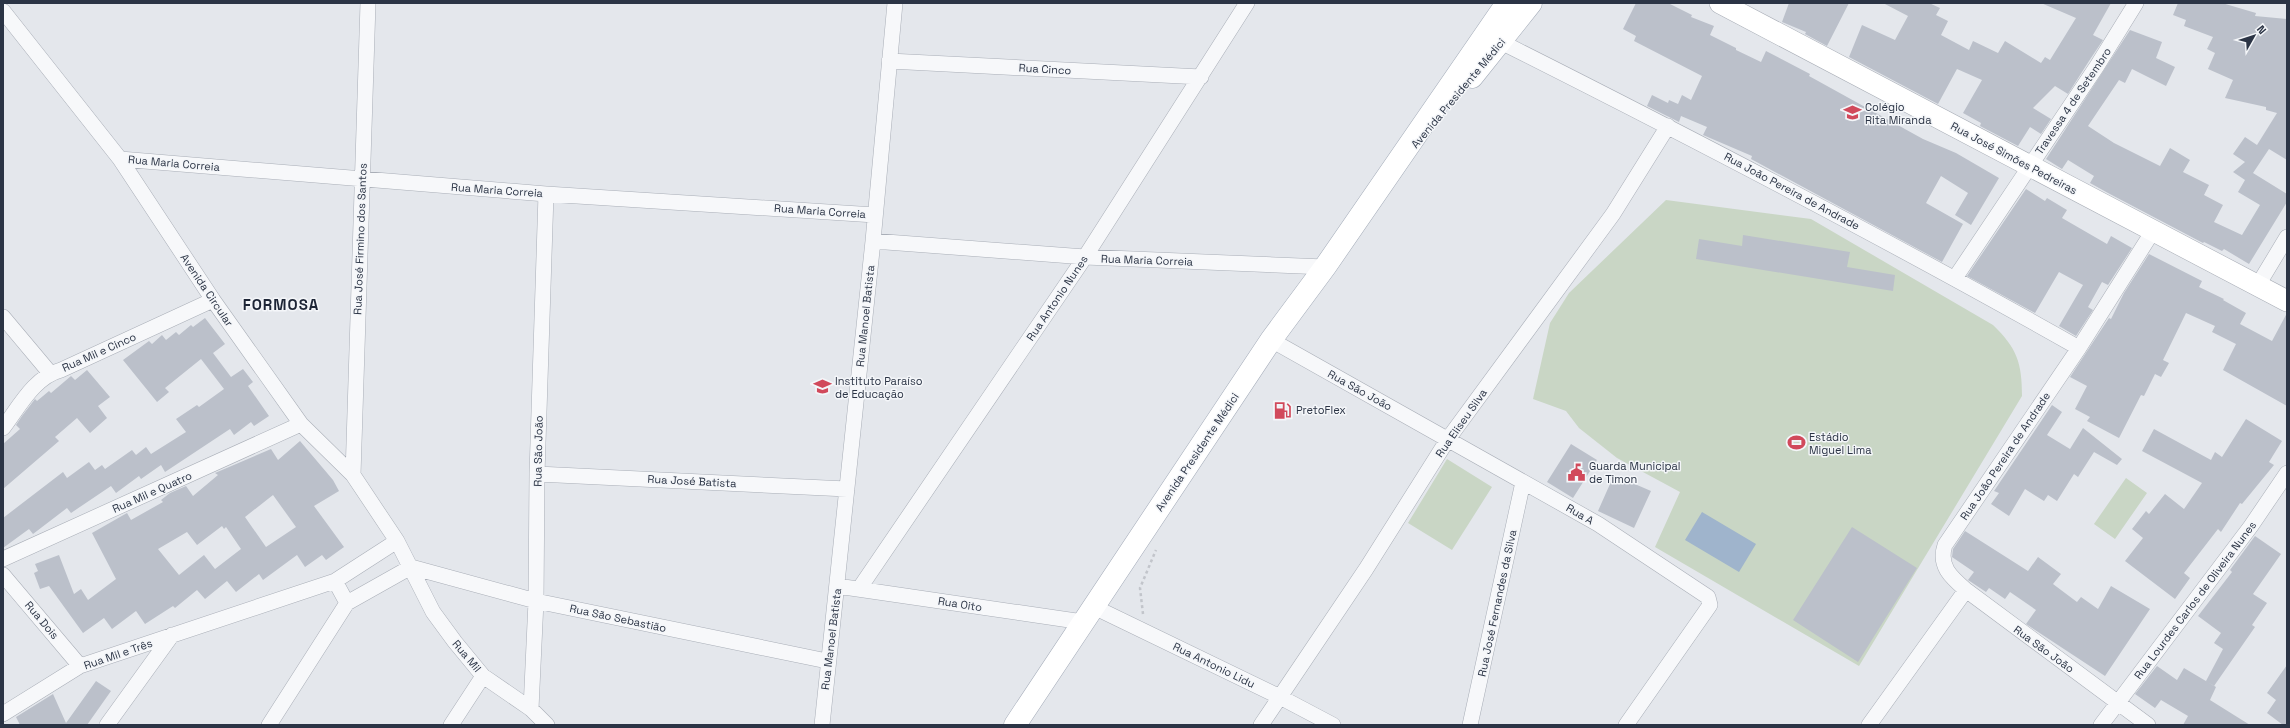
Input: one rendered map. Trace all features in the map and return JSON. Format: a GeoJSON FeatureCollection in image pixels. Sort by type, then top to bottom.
{"type":"FeatureCollection","features":[{"type":"Feature","properties":{"kind":"main road","name":"Avenida Presidente Médici"},"geometry":{"type":"LineString","coordinates":[[1015,725],[1271,340],[1325,267],[1507,3]]}},
{"type":"Feature","properties":{"kind":"main road","name":"Avenida Presidente Médici"},"geometry":{"type":"LineString","coordinates":[[1384,182],[1501,42],[1531,3]]}},
{"type":"Feature","properties":{"kind":"main road","name":"Rua José Simões Pedreiras"},"geometry":{"type":"LineString","coordinates":[[1720,3],[2287,301]]}},
{"type":"Feature","properties":{"kind":"street","name":"Rua José Firmino dos Santos"},"geometry":{"type":"LineString","coordinates":[[354,475],[361,180],[368,3]]}},
{"type":"Feature","properties":{"kind":"street","name":"Rua Manoel Batista"},"geometry":{"type":"LineString","coordinates":[[822,725],[827,661],[837,586],[896,3]]}},
{"type":"Feature","properties":{"kind":"street","name":"Rua Antonio Nunes"},"geometry":{"type":"LineString","coordinates":[[860,589],[1085,257],[1247,3]]}},
{"type":"Feature","properties":{"kind":"street","name":"Travessa 4 de Setembro"},"geometry":{"type":"LineString","coordinates":[[1955,278],[2097,66],[2136,3]]}},
{"type":"Feature","properties":{"kind":"street","name":"Avenida Circular"},"geometry":{"type":"LineString","coordinates":[[3,11],[120,159],[213,300],[301,424],[354,475],[397,541],[411,567]]}},
{"type":"Feature","properties":{"kind":"street","name":"Rua João Pereira de Andrade"},"geometry":{"type":"LineString","coordinates":[[1501,42],[1668,126],[1955,278],[2080,348]]}},
{"type":"Feature","properties":{"kind":"street","name":"Rua Cinco"},"geometry":{"type":"LineString","coordinates":[[889,61],[1200,77]]}},
{"type":"Feature","properties":{"kind":"street","name":"Rua Eliseu Silva"},"geometry":{"type":"LineString","coordinates":[[1261,725],[1366,569],[1448,439],[1613,214],[1668,126]]}},
{"type":"Feature","properties":{"kind":"street","name":"Rua Maria Correia"},"geometry":{"type":"LineString","coordinates":[[120,159],[546,194],[875,215]]}},
{"type":"Feature","properties":{"kind":"street","name":"Rua São João"},"geometry":{"type":"LineString","coordinates":[[531,709],[536,601],[537,474],[546,194]]}},
{"type":"Feature","properties":{"kind":"street","name":"Rua João Pereira de Andrade"},"geometry":{"type":"LineString","coordinates":[[1945,568],[1942,554],[1945,545],[2080,348],[2153,231]]}},
{"type":"Feature","properties":{"kind":"street"},"geometry":{"type":"LineString","coordinates":[[2258,285],[2287,238]]}},
{"type":"Feature","properties":{"kind":"street","name":"Rua Maria Correia"},"geometry":{"type":"LineString","coordinates":[[873,241],[1085,257],[1325,267]]}},
{"type":"Feature","properties":{"kind":"street","name":"Rua Mil e Cinco"},"geometry":{"type":"LineString","coordinates":[[3,428],[39,382],[50,373],[61,370],[213,300]]}},
{"type":"Feature","properties":{"kind":"street"},"geometry":{"type":"LineString","coordinates":[[3,317],[50,373]]}},
{"type":"Feature","properties":{"kind":"street","name":"Rua São João"},"geometry":{"type":"LineString","coordinates":[[1271,340],[1448,439]]}},
{"type":"Feature","properties":{"kind":"street","name":"Rua Mil e Quatro"},"geometry":{"type":"LineString","coordinates":[[3,560],[301,424]]}},
{"type":"Feature","properties":{"kind":"street","name":"Rua A"},"geometry":{"type":"LineString","coordinates":[[1448,439],[1598,524],[1708,597],[1710,605],[1626,725]]}},
{"type":"Feature","properties":{"kind":"street","name":"Rua Lourdes Carlos de Oliveira Nunes"},"geometry":{"type":"LineString","coordinates":[[2101,725],[2251,526],[2287,473]]}},
{"type":"Feature","properties":{"kind":"street","name":"Rua José Batista"},"geometry":{"type":"LineString","coordinates":[[537,474],[847,490]]}},
{"type":"Feature","properties":{"kind":"street","name":"Rua José Fernandes da Silva"},"geometry":{"type":"LineString","coordinates":[[1470,725],[1523,482]]}},
{"type":"Feature","properties":{"kind":"street","name":"Rua Mil e Três"},"geometry":{"type":"LineString","coordinates":[[3,714],[80,666],[335,581],[397,541]]}},
{"type":"Feature","properties":{"kind":"street"},"geometry":{"type":"LineString","coordinates":[[269,725],[347,603],[411,567]]}},
{"type":"Feature","properties":{"kind":"street","name":"Rua São Sebastião"},"geometry":{"type":"LineString","coordinates":[[411,567],[536,601],[827,661]]}},
{"type":"Feature","properties":{"kind":"street","name":"Rua Mil"},"geometry":{"type":"LineString","coordinates":[[411,567],[433,612],[454,642],[483,676],[531,709],[547,725]]}},
{"type":"Feature","properties":{"kind":"street","name":"Rua São João"},"geometry":{"type":"LineString","coordinates":[[1945,568],[1952,578],[1966,590],[2148,725]]}},
{"type":"Feature","properties":{"kind":"street","name":"Rua Dois"},"geometry":{"type":"LineString","coordinates":[[3,574],[80,666]]}},
{"type":"Feature","properties":{"kind":"street"},"geometry":{"type":"LineString","coordinates":[[335,581],[347,603]]}},
{"type":"Feature","properties":{"kind":"street","name":"Rua Oito"},"geometry":{"type":"LineString","coordinates":[[837,586],[1088,614]]}},
{"type":"Feature","properties":{"kind":"street"},"geometry":{"type":"LineString","coordinates":[[1869,725],[1966,590]]}},
{"type":"Feature","properties":{"kind":"street","name":"Rua Antonio Lidu"},"geometry":{"type":"LineString","coordinates":[[1088,614],[1149,634],[1280,697],[1333,725]]}},
{"type":"Feature","properties":{"kind":"street","name":"Rua Mil e Três"},"geometry":{"type":"LineString","coordinates":[[107,725],[172,635]]}},
{"type":"Feature","properties":{"kind":"street"},"geometry":{"type":"LineString","coordinates":[[451,725],[483,676]]}},
{"type":"Feature","properties":{"kind":"path"},"geometry":{"type":"LineString","coordinates":[[1149,634],[1142,612],[1140,588],[1158,546]]}},
{"type":"Feature","properties":{"kind":"green space","name":"Estádio Miguel Lima"},"geometry":{"type":"Polygon","coordinates":[[[1666,200],[1811,219],[1993,325],[2008,341],[2013,349],[2021,374],[2022,396],[1859,666],[1655,547],[1680,492],[1617,458],[1579,428],[1566,411],[1533,399],[1550,323],[1569,293],[1666,200]]]}},
{"type":"Feature","properties":{"kind":"green space"},"geometry":{"type":"Polygon","coordinates":[[[1447,459],[1492,487],[1452,550],[1408,523],[1447,459]]]}},
{"type":"Feature","properties":{"kind":"green space"},"geometry":{"type":"Polygon","coordinates":[[[2126,478],[2147,493],[2115,539],[2094,524],[2126,478]]]}},
{"type":"Feature","properties":{"kind":"water"},"geometry":{"type":"Polygon","coordinates":[[[1702,512],[1756,544],[1739,572],[1685,540],[1702,512]]]}},
{"type":"Feature","properties":{"kind":"building"},"geometry":{"type":"Polygon","coordinates":[[[1636,3],[1668,3],[1692,15],[1691,17],[1714,26],[1710,35],[1736,48],[1736,50],[1761,62],[1766,51],[1810,74],[1809,76],[1923,139],[1956,153],[1999,178],[1971,225],[1955,215],[1968,193],[1941,176],[1926,203],[1963,224],[1942,262],[1751,159],[1752,156],[1703,135],[1707,127],[1681,116],[1679,122],[1647,106],[1652,95],[1668,103],[1669,100],[1678,104],[1682,95],[1691,100],[1702,76],[1634,41],[1636,36],[1623,29],[1636,3]]]}},
{"type":"Feature","properties":{"kind":"building"},"geometry":{"type":"Polygon","coordinates":[[[1789,3],[1849,3],[1827,46],[1805,34],[1806,32],[1782,22],[1789,3]]]}},
{"type":"Feature","properties":{"kind":"building"},"geometry":{"type":"Polygon","coordinates":[[[1883,3],[1929,3],[1940,8],[1936,15],[1948,21],[1941,35],[1969,50],[1973,41],[1998,53],[2005,41],[2041,63],[2045,57],[2050,60],[2076,18],[2041,3],[2111,3],[2093,35],[2103,40],[2068,94],[2055,86],[2033,108],[2051,119],[2041,134],[2030,127],[2018,146],[1980,126],[1981,123],[1963,113],[1982,80],[1957,69],[1938,104],[1849,57],[1862,25],[1895,40],[1908,16],[1883,3]]]}},
{"type":"Feature","properties":{"kind":"building"},"geometry":{"type":"Polygon","coordinates":[[[2178,3],[2222,3],[2256,13],[2255,16],[2287,19],[2287,160],[2269,149],[2253,173],[2287,194],[2287,202],[2249,264],[2224,249],[2222,251],[2204,242],[2203,243],[2090,183],[2094,176],[2068,160],[2062,169],[2046,159],[2130,30],[2162,42],[2156,58],[2175,67],[2166,86],[2132,69],[2125,83],[2119,80],[2088,126],[2114,143],[2160,166],[2170,148],[2190,160],[2183,172],[2209,185],[2204,195],[2223,205],[2214,222],[2242,235],[2260,205],[2238,192],[2245,180],[2233,172],[2245,162],[2233,154],[2245,137],[2257,145],[2277,113],[2266,110],[2266,107],[2225,98],[2233,80],[2208,69],[2215,53],[2207,49],[2213,37],[2184,26],[2186,20],[2173,15],[2178,3]]]}},
{"type":"Feature","properties":{"kind":"building"},"geometry":{"type":"Polygon","coordinates":[[[2026,189],[2045,201],[2047,198],[2067,210],[2062,218],[2107,244],[2111,236],[2132,248],[2108,285],[2102,282],[2088,307],[2093,310],[2076,336],[2059,326],[2083,285],[2059,272],[2035,313],[1967,276],[2026,189]]]}},
{"type":"Feature","properties":{"kind":"building"},"geometry":{"type":"Polygon","coordinates":[[[1743,235],[1850,252],[1847,267],[1895,275],[1893,291],[1696,259],[1699,239],[1742,246],[1743,235]]]}},
{"type":"Feature","properties":{"kind":"building"},"geometry":{"type":"Polygon","coordinates":[[[2149,254],[2202,281],[2199,287],[2224,299],[2223,300],[2246,313],[2240,324],[2272,341],[2287,313],[2287,406],[2223,370],[2236,344],[2212,332],[2215,326],[2186,313],[2163,360],[2169,363],[2161,377],[2155,374],[2144,396],[2141,395],[2119,438],[2087,421],[2090,417],[2075,409],[2087,386],[2070,377],[2109,318],[2111,319],[2124,293],[2149,254]]]}},
{"type":"Feature","properties":{"kind":"building"},"geometry":{"type":"Polygon","coordinates":[[[205,318],[225,344],[213,353],[231,377],[243,369],[253,382],[248,386],[269,416],[254,426],[251,422],[234,435],[230,429],[165,472],[161,465],[141,479],[139,476],[116,493],[111,486],[71,513],[67,508],[33,534],[29,529],[3,548],[3,518],[63,472],[67,478],[89,462],[95,470],[102,465],[105,469],[132,450],[136,455],[146,447],[151,454],[186,432],[176,419],[197,405],[199,407],[224,389],[201,359],[165,388],[169,392],[157,402],[123,360],[149,341],[152,344],[162,335],[166,340],[176,332],[179,335],[191,325],[193,327],[205,318]]]}},
{"type":"Feature","properties":{"kind":"building"},"geometry":{"type":"Polygon","coordinates":[[[87,370],[110,397],[98,406],[107,418],[90,433],[77,418],[55,437],[59,441],[3,489],[3,444],[20,429],[16,425],[22,416],[35,399],[37,401],[49,391],[51,393],[71,376],[75,380],[87,370]]]}},
{"type":"Feature","properties":{"kind":"building"},"geometry":{"type":"Polygon","coordinates":[[[2052,405],[2062,412],[2047,435],[2070,449],[2083,428],[2122,459],[2117,465],[2094,452],[2078,477],[2074,474],[2057,501],[2048,495],[2044,501],[2025,489],[2009,516],[1991,504],[1999,493],[1994,491],[2052,405]]]}},
{"type":"Feature","properties":{"kind":"building"},"geometry":{"type":"Polygon","coordinates":[[[2246,419],[2282,441],[2269,462],[2274,465],[2242,504],[2240,503],[2221,532],[2218,529],[2184,573],[2190,578],[2175,599],[2125,561],[2143,538],[2132,529],[2146,511],[2149,514],[2165,494],[2184,509],[2202,483],[2142,451],[2154,429],[2211,460],[2215,452],[2222,457],[2246,419]]]}},
{"type":"Feature","properties":{"kind":"building"},"geometry":{"type":"Polygon","coordinates":[[[300,441],[333,480],[339,491],[314,506],[344,547],[326,560],[322,555],[305,567],[297,555],[263,580],[259,574],[236,592],[227,581],[205,599],[197,590],[175,608],[173,606],[145,624],[136,611],[112,629],[104,618],[83,633],[49,586],[40,589],[34,573],[38,571],[35,564],[59,555],[74,594],[81,589],[88,600],[116,579],[92,533],[127,513],[131,520],[163,502],[161,500],[170,493],[186,486],[193,496],[218,475],[215,473],[271,449],[278,460],[300,441]],[[273,495],[245,517],[266,547],[296,527],[273,495]],[[222,526],[197,545],[187,532],[158,549],[179,575],[204,555],[215,569],[241,549],[226,527],[224,529],[222,526]]]}},
{"type":"Feature","properties":{"kind":"building"},"geometry":{"type":"Polygon","coordinates":[[[1571,444],[1597,460],[1573,498],[1547,482],[1571,444]]]}},
{"type":"Feature","properties":{"kind":"building"},"geometry":{"type":"Polygon","coordinates":[[[1614,475],[1651,491],[1634,528],[1598,511],[1614,475]]]}},
{"type":"Feature","properties":{"kind":"building"},"geometry":{"type":"Polygon","coordinates":[[[1852,527],[1917,568],[1858,662],[1793,620],[1852,527]]]}},
{"type":"Feature","properties":{"kind":"building"},"geometry":{"type":"Polygon","coordinates":[[[1965,531],[2028,571],[2038,557],[2061,574],[2053,584],[2077,602],[2081,597],[2098,609],[2111,586],[2150,609],[2105,676],[2026,624],[2036,610],[2010,592],[2005,599],[1989,588],[1986,592],[1968,580],[1974,572],[1952,557],[1953,549],[1965,531]]]}},
{"type":"Feature","properties":{"kind":"building"},"geometry":{"type":"Polygon","coordinates":[[[2255,536],[2281,554],[2253,594],[2267,603],[2252,625],[2255,627],[2214,686],[2206,681],[2223,649],[2214,643],[2221,633],[2198,616],[2232,572],[2230,570],[2255,536]]]}},
{"type":"Feature","properties":{"kind":"building"},"geometry":{"type":"Polygon","coordinates":[[[2287,665],[2287,725],[2283,725],[2267,713],[2276,700],[2267,693],[2287,665]]]}},
{"type":"Feature","properties":{"kind":"building"},"geometry":{"type":"Polygon","coordinates":[[[2157,666],[2177,680],[2184,668],[2216,687],[2210,700],[2250,725],[2183,725],[2188,716],[2161,700],[2155,708],[2135,694],[2157,666]]]}},
{"type":"Feature","properties":{"kind":"building"},"geometry":{"type":"Polygon","coordinates":[[[96,681],[111,691],[87,725],[20,725],[16,717],[53,694],[66,723],[96,681]]]}},
{"type":"Feature","properties":{"kind":"place","name":"Colégio Rita Miranda"},"geometry":{"type":"Point","coordinates":[1852,113]}},
{"type":"Feature","properties":{"kind":"place","name":"Instituto Paraíso de Educação"},"geometry":{"type":"Point","coordinates":[822,387]}},
{"type":"Feature","properties":{"kind":"place","name":"PretoFlex"},"geometry":{"type":"Point","coordinates":[1283,410]}},
{"type":"Feature","properties":{"kind":"place","name":"Estádio Miguel Lima"},"geometry":{"type":"Point","coordinates":[1796,443]}},
{"type":"Feature","properties":{"kind":"place","name":"Guarda Municipal de Timon"},"geometry":{"type":"Point","coordinates":[1576,472]}},
{"type":"Feature","properties":{"kind":"district","name":"FORMOSA"},"geometry":{"type":"Point","coordinates":[281,305]}}]}
